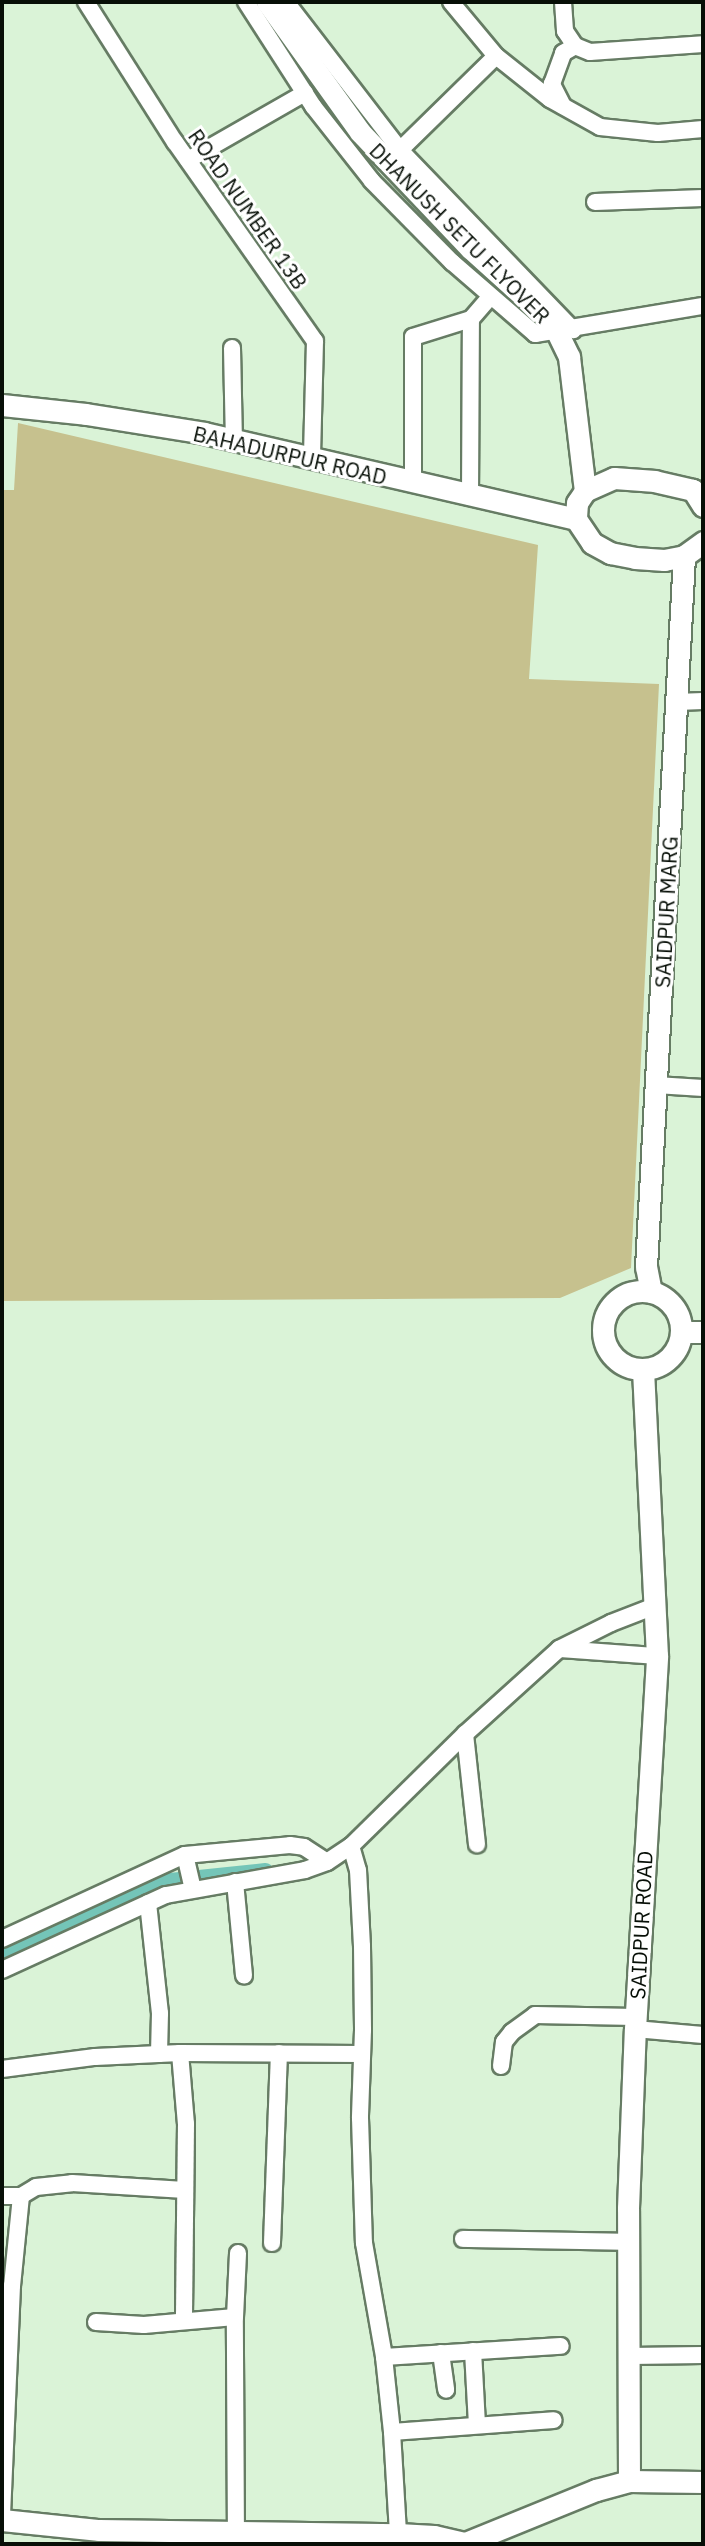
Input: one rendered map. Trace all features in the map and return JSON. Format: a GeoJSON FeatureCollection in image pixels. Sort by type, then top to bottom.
{"type":"FeatureCollection","features":[{"type":"Feature","properties":{"kind":"main road","name":"DHANUSH SETU FLYOVER"},"geometry":{"type":"LineString","coordinates":[[267,2],[360,132],[470,248],[560,328]]}},
{"type":"Feature","properties":{"kind":"main road"},"geometry":{"type":"LineString","coordinates":[[560,328],[569,357],[585,491]]}},
{"type":"Feature","properties":{"kind":"main road","name":"BAHADURPUR ROAD"},"geometry":{"type":"LineString","coordinates":[[2,405],[86,414],[234,440],[312,457],[413,484],[576,519]]}},
{"type":"Feature","properties":{"kind":"main road"},"geometry":{"type":"LineString","coordinates":[[580,454],[614,478]]}},
{"type":"Feature","properties":{"kind":"main road"},"geometry":{"type":"LineString","coordinates":[[700,495],[655,481],[614,478],[585,491],[577,503],[576,519],[592,543],[610,553],[664,560],[684,556],[703,542]]}},
{"type":"Feature","properties":{"kind":"main road","name":"SAIDPUR MARG"},"geometry":{"type":"LineString","coordinates":[[641,1292],[646,1267],[684,556]]}},
{"type":"Feature","properties":{"kind":"main road"},"geometry":{"type":"LineString","coordinates":[[641,1292],[672,1304],[680,1317],[682,1332],[676,1351],[662,1364],[643,1369],[622,1364],[614,1357],[607,1349],[602,1328],[608,1308],[641,1292]]}},
{"type":"Feature","properties":{"kind":"main road"},"geometry":{"type":"LineString","coordinates":[[682,1332],[703,1332]]}},
{"type":"Feature","properties":{"kind":"main road","name":"SAIDPUR ROAD"},"geometry":{"type":"LineString","coordinates":[[629,2481],[628,2242],[635,2023],[657,1656],[643,1369]]}},
{"type":"Feature","properties":{"kind":"main road"},"geometry":{"type":"LineString","coordinates":[[2,2520],[107,2537],[236,2538],[398,2534],[434,2536],[464,2544],[596,2490],[629,2481],[703,2482]]}},
{"type":"Feature","properties":{"kind":"street","name":"ROAD NUMBER 13B"},"geometry":{"type":"LineString","coordinates":[[86,2],[188,160],[315,341],[312,457]]}},
{"type":"Feature","properties":{"kind":"street"},"geometry":{"type":"LineString","coordinates":[[246,2],[305,93],[372,181],[490,297],[535,334],[703,306]]}},
{"type":"Feature","properties":{"kind":"street"},"geometry":{"type":"LineString","coordinates":[[286,2],[400,150],[560,328]]}},
{"type":"Feature","properties":{"kind":"street"},"geometry":{"type":"LineString","coordinates":[[451,2],[496,56],[563,106],[600,127],[658,133],[703,129]]}},
{"type":"Feature","properties":{"kind":"street"},"geometry":{"type":"LineString","coordinates":[[563,2],[565,31],[575,46],[590,52],[703,44]]}},
{"type":"Feature","properties":{"kind":"street"},"geometry":{"type":"LineString","coordinates":[[563,106],[552,84],[563,53],[575,46]]}},
{"type":"Feature","properties":{"kind":"street"},"geometry":{"type":"LineString","coordinates":[[400,150],[496,56]]}},
{"type":"Feature","properties":{"kind":"street"},"geometry":{"type":"LineString","coordinates":[[188,160],[305,93]]}},
{"type":"Feature","properties":{"kind":"street"},"geometry":{"type":"LineString","coordinates":[[595,202],[703,198]]}},
{"type":"Feature","properties":{"kind":"street"},"geometry":{"type":"LineString","coordinates":[[413,484],[412,337],[471,319],[490,297]]}},
{"type":"Feature","properties":{"kind":"street"},"geometry":{"type":"LineString","coordinates":[[470,496],[471,319]]}},
{"type":"Feature","properties":{"kind":"street"},"geometry":{"type":"LineString","coordinates":[[232,348],[234,440]]}},
{"type":"Feature","properties":{"kind":"street"},"geometry":{"type":"LineString","coordinates":[[677,702],[703,701]]}},
{"type":"Feature","properties":{"kind":"street"},"geometry":{"type":"LineString","coordinates":[[656,1085],[703,1088]]}},
{"type":"Feature","properties":{"kind":"street"},"geometry":{"type":"LineString","coordinates":[[2,1970],[148,1903],[192,1886],[305,1870],[327,1862],[351,1846],[465,1734],[559,1649],[611,1623],[655,1606]]}},
{"type":"Feature","properties":{"kind":"street"},"geometry":{"type":"LineString","coordinates":[[559,1649],[657,1656]]}},
{"type":"Feature","properties":{"kind":"street"},"geometry":{"type":"LineString","coordinates":[[465,1734],[477,1844]]}},
{"type":"Feature","properties":{"kind":"street"},"geometry":{"type":"LineString","coordinates":[[2,1939],[186,1859],[297,1846],[327,1862]]}},
{"type":"Feature","properties":{"kind":"street"},"geometry":{"type":"LineString","coordinates":[[351,1846],[359,1882],[362,2054],[360,2118],[365,2243],[384,2357],[398,2534]]}},
{"type":"Feature","properties":{"kind":"street"},"geometry":{"type":"LineString","coordinates":[[186,1859],[192,1886]]}},
{"type":"Feature","properties":{"kind":"street"},"geometry":{"type":"LineString","coordinates":[[235,1882],[244,1976]]}},
{"type":"Feature","properties":{"kind":"street"},"geometry":{"type":"LineString","coordinates":[[148,1903],[160,2013],[159,2054]]}},
{"type":"Feature","properties":{"kind":"street"},"geometry":{"type":"LineString","coordinates":[[501,2066],[504,2042],[512,2032],[535,2015],[635,2023],[703,2035]]}},
{"type":"Feature","properties":{"kind":"street"},"geometry":{"type":"LineString","coordinates":[[2,2069],[95,2057],[180,2053],[362,2054]]}},
{"type":"Feature","properties":{"kind":"street"},"geometry":{"type":"LineString","coordinates":[[180,2053],[186,2124],[184,2321]]}},
{"type":"Feature","properties":{"kind":"street"},"geometry":{"type":"LineString","coordinates":[[272,2243],[279,2053]]}},
{"type":"Feature","properties":{"kind":"street"},"geometry":{"type":"LineString","coordinates":[[2,2196],[21,2196],[36,2187],[55,2183],[185,2190]]}},
{"type":"Feature","properties":{"kind":"street"},"geometry":{"type":"LineString","coordinates":[[2,2515],[12,2286],[21,2196]]}},
{"type":"Feature","properties":{"kind":"street"},"geometry":{"type":"LineString","coordinates":[[463,2239],[628,2242]]}},
{"type":"Feature","properties":{"kind":"street"},"geometry":{"type":"LineString","coordinates":[[236,2538],[235,2318],[238,2253]]}},
{"type":"Feature","properties":{"kind":"street"},"geometry":{"type":"LineString","coordinates":[[96,2322],[144,2325],[235,2318]]}},
{"type":"Feature","properties":{"kind":"street"},"geometry":{"type":"LineString","coordinates":[[384,2357],[561,2346]]}},
{"type":"Feature","properties":{"kind":"street"},"geometry":{"type":"LineString","coordinates":[[473,2351],[477,2426]]}},
{"type":"Feature","properties":{"kind":"street"},"geometry":{"type":"LineString","coordinates":[[441,2353],[446,2390]]}},
{"type":"Feature","properties":{"kind":"street"},"geometry":{"type":"LineString","coordinates":[[630,2356],[703,2355]]}},
{"type":"Feature","properties":{"kind":"street"},"geometry":{"type":"LineString","coordinates":[[392,2432],[554,2420]]}},
{"type":"Feature","properties":{"kind":"shaded area"},"geometry":{"type":"Polygon","coordinates":[[[18,423],[538,545],[529,679],[659,684],[631,1268],[560,1298],[2,1301],[2,490],[14,490],[18,423]]]}},
{"type":"Feature","properties":{"kind":"waterway"},"geometry":{"type":"LineString","coordinates":[[2,1958],[170,1881],[265,1871]]}}]}
